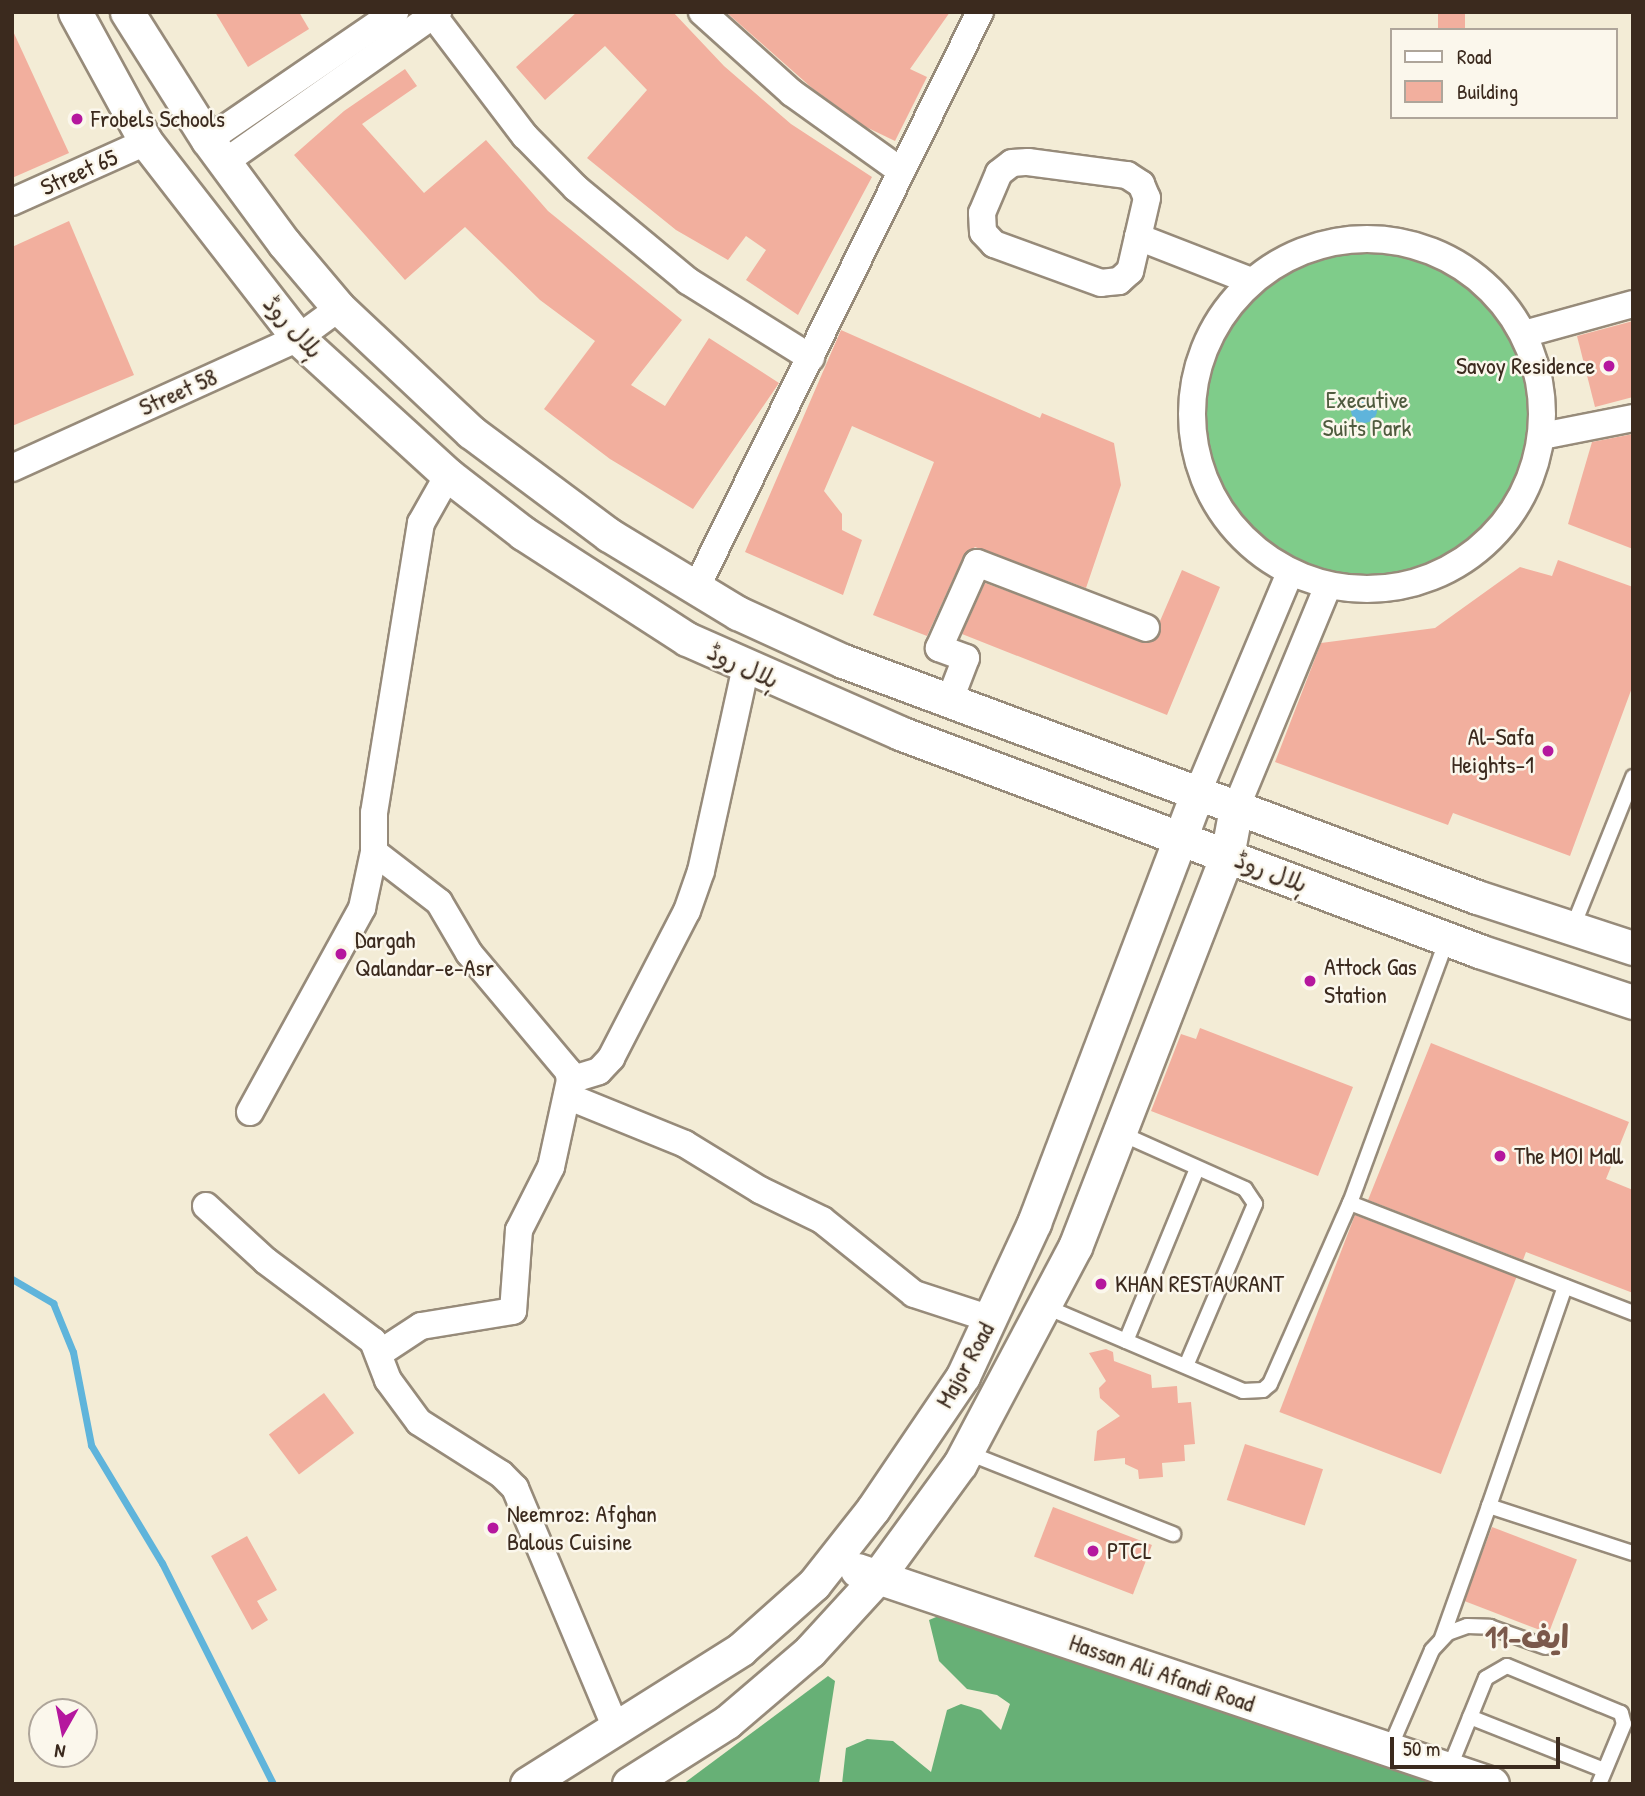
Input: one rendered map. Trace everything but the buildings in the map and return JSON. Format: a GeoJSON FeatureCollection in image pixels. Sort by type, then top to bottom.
{"type":"FeatureCollection","features":[{"type":"Feature","properties":{"kind":"street","name":"ہلال روڈ"},"geometry":{"type":"LineString","coordinates":[[75,12],[146,142],[298,338],[448,475],[523,533],[687,639],[900,733],[1447,939],[1633,1002]]}},
{"type":"Feature","properties":{"kind":"street","name":"ہلال روڈ"},"geometry":{"type":"LineString","coordinates":[[127,12],[217,151],[284,243],[339,308],[471,432],[609,535],[750,619],[949,702],[1572,930],[1633,948]]}},
{"type":"Feature","properties":{"kind":"street"},"geometry":{"type":"LineString","coordinates":[[217,151],[395,12]]}},
{"type":"Feature","properties":{"kind":"street"},"geometry":{"type":"LineString","coordinates":[[702,12],[792,93],[901,171]]}},
{"type":"Feature","properties":{"kind":"street"},"geometry":{"type":"LineString","coordinates":[[696,588],[979,12]]}},
{"type":"Feature","properties":{"kind":"street"},"geometry":{"type":"LineString","coordinates":[[217,151],[426,16],[525,136],[576,188],[688,281],[811,358]]}},
{"type":"Feature","properties":{"kind":"street","name":"Street 65"},"geometry":{"type":"LineString","coordinates":[[12,202],[146,142]]}},
{"type":"Feature","properties":{"kind":"street"},"geometry":{"type":"LineString","coordinates":[[1012,163],[1126,175],[1142,184],[1147,198],[1138,237],[1130,271],[1119,281],[1101,283],[994,244],[983,232],[982,213],[999,173],[1012,163]]}},
{"type":"Feature","properties":{"kind":"street"},"geometry":{"type":"LineString","coordinates":[[1138,237],[1251,281]]}},
{"type":"Feature","properties":{"kind":"street"},"geometry":{"type":"LineString","coordinates":[[1373,239],[1416,245],[1460,265],[1496,295],[1524,334],[1541,384],[1542,436],[1533,473],[1510,518],[1474,555],[1429,579],[1392,587],[1328,586],[1290,573],[1238,534],[1214,503],[1195,455],[1190,403],[1201,353],[1221,314],[1251,281],[1287,257],[1329,243],[1373,239]]}},
{"type":"Feature","properties":{"kind":"street"},"geometry":{"type":"LineString","coordinates":[[1524,334],[1633,304]]}},
{"type":"Feature","properties":{"kind":"street","name":"Street 58"},"geometry":{"type":"LineString","coordinates":[[12,468],[298,338],[339,308]]}},
{"type":"Feature","properties":{"kind":"street"},"geometry":{"type":"LineString","coordinates":[[1542,436],[1633,418]]}},
{"type":"Feature","properties":{"kind":"street"},"geometry":{"type":"LineString","coordinates":[[250,1112],[362,908],[374,852],[374,813],[421,523],[448,475]]}},
{"type":"Feature","properties":{"kind":"street"},"geometry":{"type":"LineString","coordinates":[[949,702],[966,658],[939,648],[976,563],[1146,628]]}},
{"type":"Feature","properties":{"kind":"street"},"geometry":{"type":"LineString","coordinates":[[1197,794],[1290,573]]}},
{"type":"Feature","properties":{"kind":"street"},"geometry":{"type":"LineString","coordinates":[[1236,808],[1328,586]]}},
{"type":"Feature","properties":{"kind":"street"},"geometry":{"type":"LineString","coordinates":[[568,1088],[599,1071],[611,1058],[687,911],[701,871],[747,667]]}},
{"type":"Feature","properties":{"kind":"street","name":"Major Road"},"geometry":{"type":"LineString","coordinates":[[527,1784],[617,1731],[741,1649],[814,1584],[835,1559],[963,1376],[1034,1223],[1177,838],[1197,794]]}},
{"type":"Feature","properties":{"kind":"street","name":"Major Road"},"geometry":{"type":"LineString","coordinates":[[629,1784],[727,1722],[810,1651],[876,1579],[966,1452],[1075,1247],[1227,856],[1236,808]]}},
{"type":"Feature","properties":{"kind":"street"},"geometry":{"type":"LineString","coordinates":[[374,852],[439,902],[469,953],[568,1072],[568,1088],[551,1167],[522,1220],[513,1311],[421,1326],[380,1353]]}},
{"type":"Feature","properties":{"kind":"street"},"geometry":{"type":"LineString","coordinates":[[568,1088],[685,1144],[760,1190],[822,1220],[914,1294],[990,1320]]}},
{"type":"Feature","properties":{"kind":"street"},"geometry":{"type":"LineString","coordinates":[[206,1206],[266,1261],[363,1332],[380,1353],[388,1380],[419,1422],[501,1474],[515,1488],[617,1731]]}},
{"type":"Feature","properties":{"kind":"street","name":"Hassan Ali Afandi Road"},"geometry":{"type":"LineString","coordinates":[[835,1559],[876,1579],[1492,1784]]}},
{"type":"Feature","properties":{"kind":"lane"},"geometry":{"type":"LineString","coordinates":[[1572,930],[1633,777]]}},
{"type":"Feature","properties":{"kind":"lane"},"geometry":{"type":"LineString","coordinates":[[1044,1306],[1243,1391],[1263,1390],[1270,1384],[1350,1203],[1447,939]]}},
{"type":"Feature","properties":{"kind":"lane"},"geometry":{"type":"LineString","coordinates":[[1120,1133],[1245,1189],[1255,1204],[1186,1366]]}},
{"type":"Feature","properties":{"kind":"lane"},"geometry":{"type":"LineString","coordinates":[[1126,1341],[1197,1169]]}},
{"type":"Feature","properties":{"kind":"lane"},"geometry":{"type":"LineString","coordinates":[[1350,1203],[1633,1313]]}},
{"type":"Feature","properties":{"kind":"lane"},"geometry":{"type":"LineString","coordinates":[[1442,1638],[1565,1287]]}},
{"type":"Feature","properties":{"kind":"lane"},"geometry":{"type":"LineString","coordinates":[[966,1452],[1173,1534]]}},
{"type":"Feature","properties":{"kind":"lane"},"geometry":{"type":"LineString","coordinates":[[1489,1506],[1633,1553]]}},
{"type":"Feature","properties":{"kind":"lane"},"geometry":{"type":"LineString","coordinates":[[1389,1750],[1432,1650],[1442,1638],[1460,1627],[1490,1627],[1546,1647]]}},
{"type":"Feature","properties":{"kind":"lane"},"geometry":{"type":"LineString","coordinates":[[1449,1769],[1470,1717],[1492,1672],[1507,1666],[1621,1713],[1624,1724],[1601,1777],[1470,1717]]}},
{"type":"Feature","properties":{"kind":"green space","name":"Executive Suits Park"},"geometry":{"type":"Polygon","coordinates":[[[1367,252],[1399,255],[1429,264],[1457,279],[1492,311],[1517,352],[1526,382],[1529,414],[1526,446],[1517,476],[1502,504],[1470,539],[1429,564],[1399,573],[1367,576],[1335,573],[1305,564],[1277,549],[1242,517],[1217,476],[1208,446],[1205,414],[1208,382],[1217,352],[1232,324],[1264,289],[1305,264],[1335,255],[1367,252]]]}},
{"type":"Feature","properties":{"kind":"green space"},"geometry":{"type":"Polygon","coordinates":[[[941,1615],[978,1620],[1433,1784],[842,1784],[846,1748],[867,1739],[893,1741],[931,1772],[947,1710],[961,1704],[981,1710],[1001,1730],[1010,1704],[997,1695],[967,1689],[939,1661],[929,1620],[941,1615]]]}},
{"type":"Feature","properties":{"kind":"green space"},"geometry":{"type":"Polygon","coordinates":[[[828,1676],[835,1681],[819,1784],[683,1784],[828,1676]]]}},
{"type":"Feature","properties":{"kind":"water"},"geometry":{"type":"Polygon","coordinates":[[[1364,397],[1373,401],[1377,410],[1373,419],[1364,423],[1355,419],[1351,410],[1355,401],[1364,397]]]}},
{"type":"Feature","properties":{"kind":"waterway"},"geometry":{"type":"LineString","coordinates":[[12,1279],[53,1303],[73,1352],[91,1445],[162,1563],[273,1784]]}},
{"type":"Feature","properties":{"kind":"place","name":"Frobels Schools"},"geometry":{"type":"Point","coordinates":[77,119]}},
{"type":"Feature","properties":{"kind":"place","name":"Savoy Residence"},"geometry":{"type":"Point","coordinates":[1609,366]}},
{"type":"Feature","properties":{"kind":"place","name":"Al-Safa Heights-1"},"geometry":{"type":"Point","coordinates":[1548,751]}},
{"type":"Feature","properties":{"kind":"place","name":"Dargah Qalandar-e-Asr"},"geometry":{"type":"Point","coordinates":[341,954]}},
{"type":"Feature","properties":{"kind":"place","name":"Attock Gas Station"},"geometry":{"type":"Point","coordinates":[1310,981]}},
{"type":"Feature","properties":{"kind":"place","name":"The MOI Mall"},"geometry":{"type":"Point","coordinates":[1500,1156]}},
{"type":"Feature","properties":{"kind":"place","name":"KHAN RESTAURANT"},"geometry":{"type":"Point","coordinates":[1101,1284]}},
{"type":"Feature","properties":{"kind":"place","name":"Neemroz: Afghan Balous Cuisine"},"geometry":{"type":"Point","coordinates":[493,1528]}},
{"type":"Feature","properties":{"kind":"place","name":"PTCL"},"geometry":{"type":"Point","coordinates":[1093,1551]}},
{"type":"Feature","properties":{"kind":"district","name":"ایف-11"},"geometry":{"type":"Point","coordinates":[1527,1637]}}]}
